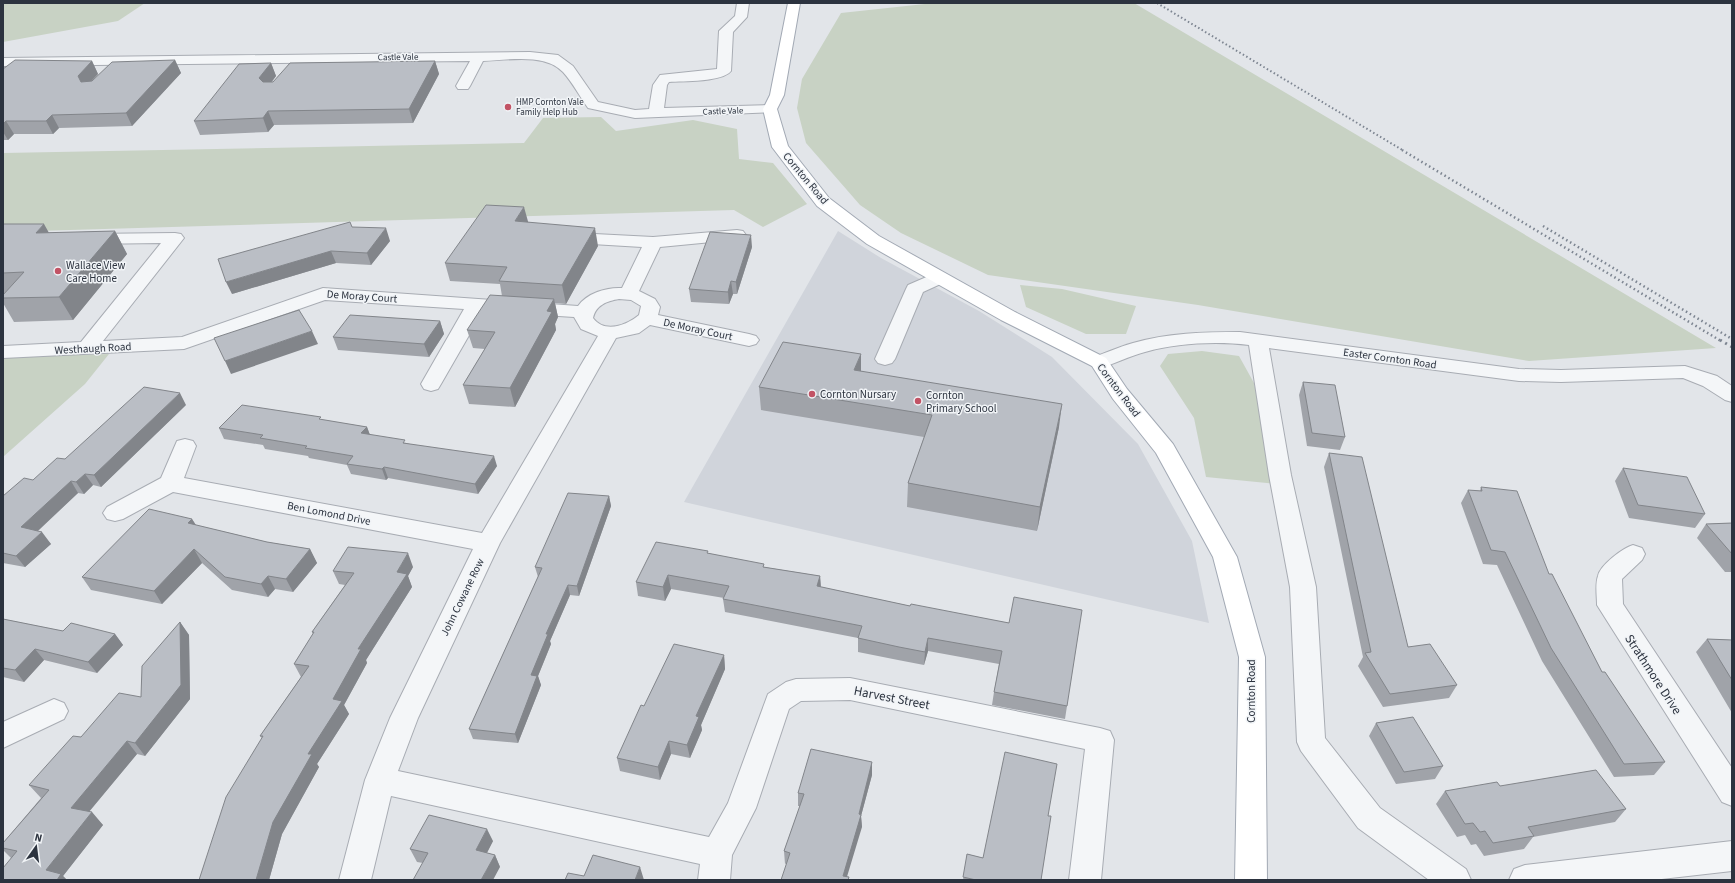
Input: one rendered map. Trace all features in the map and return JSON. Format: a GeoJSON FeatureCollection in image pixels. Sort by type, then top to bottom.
{"type":"FeatureCollection","features":[{"type":"Feature","properties":{"kind":"main road"},"geometry":{"type":"LineString","coordinates":[[770,109],[777,95],[794,3]]}},
{"type":"Feature","properties":{"kind":"main road","name":"Cornton Road"},"geometry":{"type":"LineString","coordinates":[[770,109],[780,147],[823,202],[872,240],[938,278],[1099,362],[1120,394],[1165,449],[1225,558],[1252,657],[1251,880]]}},
{"type":"Feature","properties":{"kind":"street"},"geometry":{"type":"LineString","coordinates":[[656,113],[660,85],[665,78],[718,74],[724,71],[726,31],[741,17],[743,3]]}},
{"type":"Feature","properties":{"kind":"street"},"geometry":{"type":"LineString","coordinates":[[530,56],[535,41]]}},
{"type":"Feature","properties":{"kind":"street"},"geometry":{"type":"LineString","coordinates":[[463,86],[479,56]]}},
{"type":"Feature","properties":{"kind":"street","name":"Castle Vale"},"geometry":{"type":"LineString","coordinates":[[3,62],[530,56],[553,58],[568,68],[593,105],[635,114],[770,109]]}},
{"type":"Feature","properties":{"kind":"street"},"geometry":{"type":"LineString","coordinates":[[286,75],[300,58]]}},
{"type":"Feature","properties":{"kind":"street"},"geometry":{"type":"LineString","coordinates":[[106,75],[121,61]]}},
{"type":"Feature","properties":{"kind":"street"},"geometry":{"type":"LineString","coordinates":[[574,238],[653,242],[749,234]]}},
{"type":"Feature","properties":{"kind":"street"},"geometry":{"type":"LineString","coordinates":[[73,240],[175,238],[87,348]]}},
{"type":"Feature","properties":{"kind":"street"},"geometry":{"type":"LineString","coordinates":[[629,293],[653,242]]}},
{"type":"Feature","properties":{"kind":"street"},"geometry":{"type":"LineString","coordinates":[[885,360],[915,289],[938,278]]}},
{"type":"Feature","properties":{"kind":"street"},"geometry":{"type":"LineString","coordinates":[[619,293],[629,293],[639,296],[646,300],[650,305],[650,312],[647,319],[631,328],[610,332],[600,331],[586,323],[583,318],[584,312],[593,301],[600,297],[619,293]]}},
{"type":"Feature","properties":{"kind":"street","name":"De Moray Court"},"geometry":{"type":"LineString","coordinates":[[184,343],[323,294],[584,312]]}},
{"type":"Feature","properties":{"kind":"street"},"geometry":{"type":"LineString","coordinates":[[431,384],[477,304]]}},
{"type":"Feature","properties":{"kind":"street","name":"De Moray Court"},"geometry":{"type":"LineString","coordinates":[[647,319],[749,340]]}},
{"type":"Feature","properties":{"kind":"street","name":"John Cowane Row"},"geometry":{"type":"LineString","coordinates":[[355,880],[380,780],[404,718],[488,543],[610,332]]}},
{"type":"Feature","properties":{"kind":"street","name":"Easter Cornton Road"},"geometry":{"type":"LineString","coordinates":[[1099,362],[1139,348],[1166,342],[1202,338],[1258,340],[1519,375],[1561,376],[1684,372],[1710,381],[1732,394]]}},
{"type":"Feature","properties":{"kind":"street"},"geometry":{"type":"LineString","coordinates":[[1258,340],[1280,475],[1302,587],[1311,742],[1369,818],[1455,880]]}},
{"type":"Feature","properties":{"kind":"street","name":"Westhaugh Road"},"geometry":{"type":"LineString","coordinates":[[3,352],[184,343]]}},
{"type":"Feature","properties":{"kind":"street"},"geometry":{"type":"LineString","coordinates":[[115,513],[170,483],[185,446]]}},
{"type":"Feature","properties":{"kind":"street","name":"Ben Lomond Drive"},"geometry":{"type":"LineString","coordinates":[[170,483],[488,543]]}},
{"type":"Feature","properties":{"kind":"street","name":"Strathmore Drive"},"geometry":{"type":"LineString","coordinates":[[1633,554],[1610,576],[1610,605],[1732,794]]}},
{"type":"Feature","properties":{"kind":"street","name":"Harvest Street"},"geometry":{"type":"LineString","coordinates":[[715,867],[741,808],[778,702],[796,690],[850,688],[1100,740],[1085,880]]}},
{"type":"Feature","properties":{"kind":"street"},"geometry":{"type":"LineString","coordinates":[[3,736],[54,711]]}},
{"type":"Feature","properties":{"kind":"street"},"geometry":{"type":"LineString","coordinates":[[380,780],[715,867]]}},
{"type":"Feature","properties":{"kind":"street"},"geometry":{"type":"LineString","coordinates":[[1525,880],[1732,856]]}},
{"type":"Feature","properties":{"kind":"shaded area","name":"Cornton Primary School"},"geometry":{"type":"Polygon","coordinates":[[[838,231],[881,258],[979,311],[1052,357],[1138,444],[1192,541],[1209,623],[684,502],[838,231]]]}},
{"type":"Feature","properties":{"kind":"green space"},"geometry":{"type":"Polygon","coordinates":[[[3,3],[145,3],[118,21],[3,42],[3,3]]]}},
{"type":"Feature","properties":{"kind":"green space"},"geometry":{"type":"Polygon","coordinates":[[[934,3],[1134,3],[1716,348],[1529,361],[1198,305],[988,275],[901,233],[860,205],[806,143],[797,108],[802,79],[841,13],[934,3]]]}},
{"type":"Feature","properties":{"kind":"green space"},"geometry":{"type":"Polygon","coordinates":[[[601,117],[616,131],[693,120],[737,129],[739,159],[773,163],[807,204],[763,227],[734,210],[3,232],[3,153],[524,143],[543,118],[601,117]]]}},
{"type":"Feature","properties":{"kind":"green space"},"geometry":{"type":"Polygon","coordinates":[[[1020,285],[1062,289],[1136,306],[1126,334],[1086,334],[1026,307],[1020,285]]]}},
{"type":"Feature","properties":{"kind":"green space"},"geometry":{"type":"Polygon","coordinates":[[[1202,351],[1239,356],[1254,383],[1276,484],[1206,477],[1194,418],[1160,366],[1168,354],[1202,351]]]}},
{"type":"Feature","properties":{"kind":"green space"},"geometry":{"type":"Polygon","coordinates":[[[109,354],[85,384],[3,457],[3,357],[109,354]]]}},
{"type":"Feature","properties":{"kind":"building"},"geometry":{"type":"Polygon","coordinates":[[[15,60],[92,61],[78,76],[81,82],[92,81],[112,62],[175,60],[126,113],[52,115],[46,121],[6,121],[3,124],[3,69],[15,60]]]}},
{"type":"Feature","properties":{"kind":"building"},"geometry":{"type":"Polygon","coordinates":[[[435,61],[409,109],[268,111],[263,118],[194,121],[239,64],[271,63],[259,78],[263,82],[273,82],[290,63],[435,61]]]}},
{"type":"Feature","properties":{"kind":"building"},"geometry":{"type":"Polygon","coordinates":[[[486,205],[524,207],[515,221],[595,228],[562,285],[499,281],[507,267],[445,263],[486,205]]]}},
{"type":"Feature","properties":{"kind":"building"},"geometry":{"type":"Polygon","coordinates":[[[350,222],[352,227],[386,228],[367,253],[331,251],[226,282],[218,259],[350,222]]]}},
{"type":"Feature","properties":{"kind":"building"},"geometry":{"type":"Polygon","coordinates":[[[3,224],[44,224],[36,233],[115,231],[59,297],[3,298],[3,295],[24,272],[3,273],[3,224]]]}},
{"type":"Feature","properties":{"kind":"building"},"geometry":{"type":"Polygon","coordinates":[[[710,232],[751,235],[736,282],[731,281],[728,292],[689,289],[710,232]]]}},
{"type":"Feature","properties":{"kind":"building"},"geometry":{"type":"Polygon","coordinates":[[[490,295],[554,299],[547,311],[552,312],[510,388],[463,385],[495,332],[467,330],[490,295]]]}},
{"type":"Feature","properties":{"kind":"building"},"geometry":{"type":"Polygon","coordinates":[[[299,310],[312,331],[225,361],[214,338],[299,310]]]}},
{"type":"Feature","properties":{"kind":"building"},"geometry":{"type":"Polygon","coordinates":[[[350,315],[440,321],[424,344],[333,337],[350,315]]]}},
{"type":"Feature","properties":{"kind":"building"},"geometry":{"type":"Polygon","coordinates":[[[783,342],[861,354],[854,370],[1062,404],[1040,507],[908,483],[932,415],[759,387],[783,342]]]}},
{"type":"Feature","properties":{"kind":"building"},"geometry":{"type":"Polygon","coordinates":[[[1303,382],[1335,385],[1345,437],[1312,433],[1303,382]]]}},
{"type":"Feature","properties":{"kind":"building"},"geometry":{"type":"Polygon","coordinates":[[[144,387],[180,393],[94,475],[85,474],[76,482],[71,481],[21,527],[42,532],[16,556],[3,553],[3,496],[24,478],[33,480],[57,458],[65,459],[144,387]]]}},
{"type":"Feature","properties":{"kind":"building"},"geometry":{"type":"Polygon","coordinates":[[[242,405],[321,417],[319,419],[367,427],[361,433],[405,440],[403,443],[494,456],[475,484],[384,467],[382,469],[347,464],[353,456],[305,448],[307,446],[260,438],[263,435],[219,428],[242,405]]]}},
{"type":"Feature","properties":{"kind":"building"},"geometry":{"type":"Polygon","coordinates":[[[1329,453],[1362,457],[1408,647],[1430,644],[1457,685],[1390,694],[1365,653],[1371,652],[1329,453]]]}},
{"type":"Feature","properties":{"kind":"building"},"geometry":{"type":"Polygon","coordinates":[[[1623,468],[1687,477],[1705,514],[1638,505],[1623,468]]]}},
{"type":"Feature","properties":{"kind":"building"},"geometry":{"type":"Polygon","coordinates":[[[1481,487],[1517,491],[1549,574],[1552,574],[1602,672],[1605,672],[1665,762],[1624,764],[1551,648],[1505,552],[1491,550],[1468,490],[1482,491],[1481,487]]]}},
{"type":"Feature","properties":{"kind":"building"},"geometry":{"type":"Polygon","coordinates":[[[568,493],[609,496],[577,586],[568,585],[546,634],[548,634],[531,675],[537,676],[515,734],[469,729],[542,568],[535,567],[568,493]]]}},
{"type":"Feature","properties":{"kind":"building"},"geometry":{"type":"Polygon","coordinates":[[[149,509],[192,519],[188,523],[267,542],[310,549],[286,579],[268,576],[261,584],[225,577],[194,549],[154,591],[82,577],[149,509]]]}},
{"type":"Feature","properties":{"kind":"building"},"geometry":{"type":"Polygon","coordinates":[[[1732,523],[1732,554],[1706,524],[1732,523]]]}},
{"type":"Feature","properties":{"kind":"building"},"geometry":{"type":"Polygon","coordinates":[[[656,542],[708,551],[707,553],[764,564],[763,567],[820,576],[817,586],[910,606],[911,604],[1009,623],[1014,597],[1082,610],[1067,706],[994,692],[1002,651],[928,638],[925,652],[858,638],[862,626],[723,599],[729,586],[668,575],[663,587],[636,582],[656,542]]]}},
{"type":"Feature","properties":{"kind":"building"},"geometry":{"type":"Polygon","coordinates":[[[348,547],[408,553],[397,572],[407,574],[358,649],[361,649],[333,699],[342,701],[308,754],[312,754],[273,822],[256,880],[199,880],[226,797],[263,736],[260,736],[309,666],[294,664],[314,632],[312,632],[354,573],[333,571],[348,547]]]}},
{"type":"Feature","properties":{"kind":"building"},"geometry":{"type":"Polygon","coordinates":[[[3,619],[63,631],[71,623],[115,634],[88,662],[35,649],[15,670],[3,668],[3,619]]]}},
{"type":"Feature","properties":{"kind":"building"},"geometry":{"type":"Polygon","coordinates":[[[180,622],[181,685],[135,743],[127,741],[71,808],[92,812],[46,870],[61,874],[57,880],[3,880],[3,868],[17,851],[3,848],[3,843],[49,790],[29,785],[73,736],[81,737],[119,693],[141,697],[142,666],[180,622]]]}},
{"type":"Feature","properties":{"kind":"building"},"geometry":{"type":"Polygon","coordinates":[[[1707,639],[1732,640],[1732,680],[1707,639]]]}},
{"type":"Feature","properties":{"kind":"building"},"geometry":{"type":"Polygon","coordinates":[[[674,644],[724,655],[696,716],[699,717],[687,745],[669,741],[658,767],[617,758],[641,705],[644,706],[674,644]]]}},
{"type":"Feature","properties":{"kind":"building"},"geometry":{"type":"Polygon","coordinates":[[[1413,717],[1443,766],[1404,772],[1376,723],[1413,717]]]}},
{"type":"Feature","properties":{"kind":"building"},"geometry":{"type":"Polygon","coordinates":[[[811,749],[872,762],[859,814],[861,815],[843,876],[849,877],[848,880],[781,880],[790,853],[784,851],[804,794],[798,793],[811,749]]]}},
{"type":"Feature","properties":{"kind":"building"},"geometry":{"type":"Polygon","coordinates":[[[1005,752],[1057,764],[1048,816],[1051,816],[1041,880],[976,880],[963,877],[967,854],[983,858],[1005,752]]]}},
{"type":"Feature","properties":{"kind":"building"},"geometry":{"type":"Polygon","coordinates":[[[1596,770],[1626,809],[1528,827],[1534,836],[1493,843],[1485,831],[1480,832],[1473,823],[1465,824],[1445,791],[1497,782],[1500,786],[1596,770]]]}},
{"type":"Feature","properties":{"kind":"building"},"geometry":{"type":"Polygon","coordinates":[[[429,815],[487,829],[476,850],[495,855],[481,880],[413,880],[428,853],[410,849],[429,815]]]}},
{"type":"Feature","properties":{"kind":"building"},"geometry":{"type":"Polygon","coordinates":[[[593,855],[640,867],[635,880],[565,880],[568,873],[584,876],[593,855]]]}},
{"type":"Feature","properties":{"kind":"railway"},"geometry":{"type":"LineString","coordinates":[[1157,3],[1404,151]]}},
{"type":"Feature","properties":{"kind":"railway"},"geometry":{"type":"LineString","coordinates":[[1402,150],[1721,341]]}},
{"type":"Feature","properties":{"kind":"railway"},"geometry":{"type":"LineString","coordinates":[[1543,226],[1732,339]]}},
{"type":"Feature","properties":{"kind":"railway"},"geometry":{"type":"LineString","coordinates":[[1720,340],[1732,347]]}},
{"type":"Feature","properties":{"kind":"place","name":"HMP Cornton Vale Family Help Hub"},"geometry":{"type":"Point","coordinates":[508,107]}},
{"type":"Feature","properties":{"kind":"place","name":"Wallace View Care Home"},"geometry":{"type":"Point","coordinates":[58,271]}},
{"type":"Feature","properties":{"kind":"place","name":"Cornton Nursary"},"geometry":{"type":"Point","coordinates":[812,394]}},
{"type":"Feature","properties":{"kind":"place","name":"Cornton Primary School"},"geometry":{"type":"Point","coordinates":[918,401]}}]}
